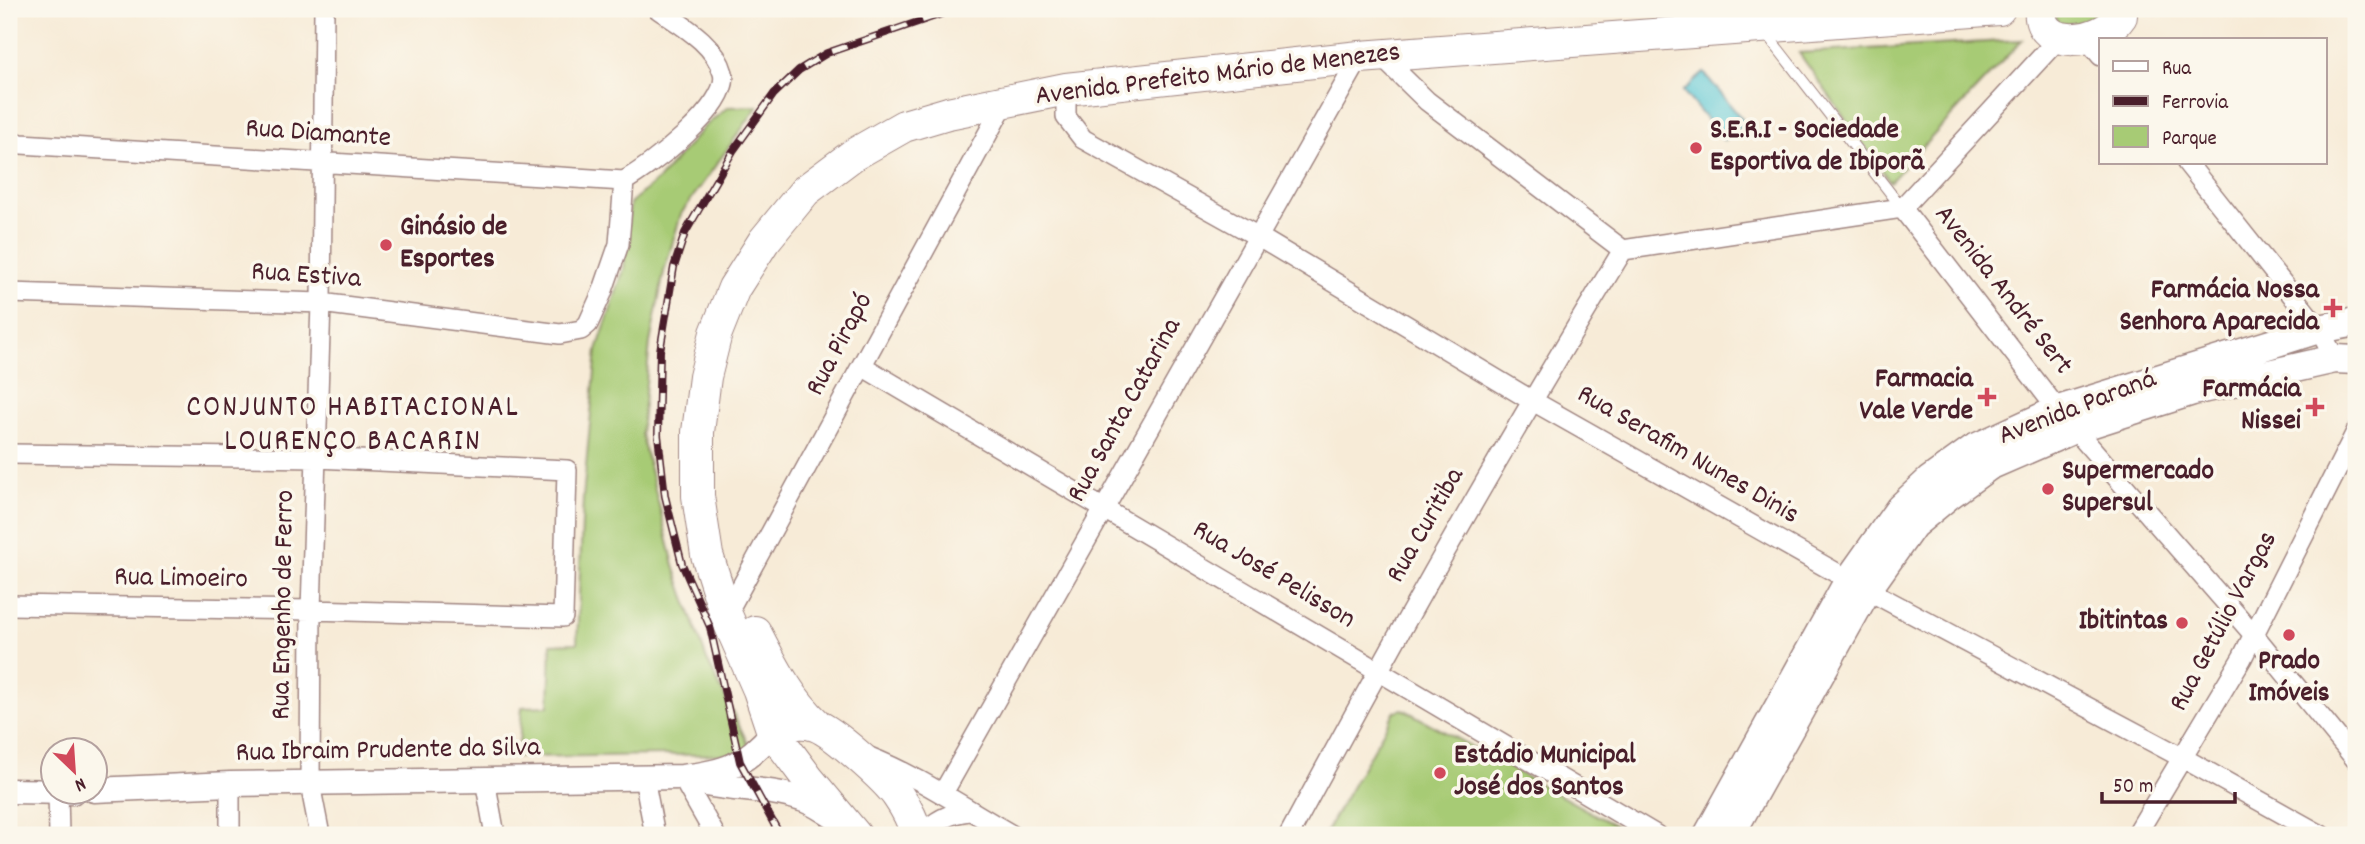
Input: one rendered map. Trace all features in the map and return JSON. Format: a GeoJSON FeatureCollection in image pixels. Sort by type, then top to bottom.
{"type":"FeatureCollection","features":[{"type":"Feature","properties":{"kind":"main road","name":"Avenida Prefeito Mário de Menezes"},"geometry":{"type":"LineString","coordinates":[[919,835],[896,793],[799,708],[779,680],[732,605],[707,555],[698,496],[698,432],[705,377],[716,334],[734,288],[764,241],[805,191],[853,155],[904,125],[948,113],[1066,89],[1370,56],[1992,10],[2094,26]]}},
{"type":"Feature","properties":{"kind":"main road","name":"Avenida Paraná"},"geometry":{"type":"LineString","coordinates":[[1730,835],[1900,508],[1930,480],[1973,449],[2190,380],[2319,329],[2356,322]]}},
{"type":"Feature","properties":{"kind":"main road","name":"Avenida Paraná"},"geometry":{"type":"LineString","coordinates":[[2190,380],[2346,359]]}},
{"type":"Feature","properties":{"kind":"main road","name":"Avenida Paraná"},"geometry":{"type":"LineString","coordinates":[[1708,835],[1858,585]]}},
{"type":"Feature","properties":{"kind":"main road","name":"Avenida Prefeito Mário de Menezes"},"geometry":{"type":"LineString","coordinates":[[732,605],[773,732],[800,770],[849,828]]}},
{"type":"Feature","properties":{"kind":"main road"},"geometry":{"type":"LineString","coordinates":[[773,732],[789,724],[818,726]]}},
{"type":"Feature","properties":{"kind":"street","name":"Rua Engenho de Ferro"},"geometry":{"type":"LineString","coordinates":[[320,835],[310,783],[311,610],[321,303],[324,9]]}},
{"type":"Feature","properties":{"kind":"street"},"geometry":{"type":"LineString","coordinates":[[624,181],[656,160],[698,121],[723,87],[724,74],[710,49],[658,9]]}},
{"type":"Feature","properties":{"kind":"street"},"geometry":{"type":"LineString","coordinates":[[1370,56],[1623,250],[1902,208],[2094,26]]}},
{"type":"Feature","properties":{"kind":"street","name":"Rua Santa Catarina"},"geometry":{"type":"LineString","coordinates":[[943,793],[1257,236],[1370,56]]}},
{"type":"Feature","properties":{"kind":"street","name":"Rua Serafim Nunes Dinis"},"geometry":{"type":"LineString","coordinates":[[1066,89],[1066,117],[1083,139],[1257,236],[1531,400],[1858,585],[2183,758],[2321,835]]}},
{"type":"Feature","properties":{"kind":"street","name":"Rua Pirapó"},"geometry":{"type":"LineString","coordinates":[[732,605],[1005,102]]}},
{"type":"Feature","properties":{"kind":"street","name":"Rua Diamante"},"geometry":{"type":"LineString","coordinates":[[9,140],[21,144],[624,181]]}},
{"type":"Feature","properties":{"kind":"street"},"geometry":{"type":"LineString","coordinates":[[2188,164],[2346,359]]}},
{"type":"Feature","properties":{"kind":"street","name":"Rua Estiva"},"geometry":{"type":"LineString","coordinates":[[9,293],[321,303],[560,334],[581,330],[588,324],[602,293],[619,244],[624,181]]}},
{"type":"Feature","properties":{"kind":"street","name":"Avenida André Sert"},"geometry":{"type":"LineString","coordinates":[[1902,208],[2066,419],[2254,635],[2356,760]]}},
{"type":"Feature","properties":{"kind":"street","name":"Rua Curitiba"},"geometry":{"type":"LineString","coordinates":[[1289,835],[1377,670],[1531,400],[1623,250]]}},
{"type":"Feature","properties":{"kind":"street","name":"Rua José Pelisson"},"geometry":{"type":"LineString","coordinates":[[862,366],[1656,835]]}},
{"type":"Feature","properties":{"kind":"street","name":"Rua Getúlio Vargas"},"geometry":{"type":"LineString","coordinates":[[2136,835],[2254,635],[2356,432]]}},
{"type":"Feature","properties":{"kind":"street"},"geometry":{"type":"LineString","coordinates":[[9,454],[317,458]]}},
{"type":"Feature","properties":{"kind":"street","name":"Rua Limoeiro"},"geometry":{"type":"LineString","coordinates":[[9,606],[563,617],[567,470],[317,458]]}},
{"type":"Feature","properties":{"kind":"street","name":"Rua Ibraim Prudente da Silva"},"geometry":{"type":"LineString","coordinates":[[108,789],[230,784],[682,777],[718,773],[740,762],[760,747],[773,732]]}},
{"type":"Feature","properties":{"kind":"street"},"geometry":{"type":"LineString","coordinates":[[850,750],[893,766],[1012,835]]}},
{"type":"Feature","properties":{"kind":"street"},"geometry":{"type":"LineString","coordinates":[[682,777],[715,835]]}},
{"type":"Feature","properties":{"kind":"street","name":"Rua Ibraim Prudente da Silva"},"geometry":{"type":"LineString","coordinates":[[682,777],[716,788],[777,793],[803,799],[849,828]]}},
{"type":"Feature","properties":{"kind":"street"},"geometry":{"type":"LineString","coordinates":[[644,778],[654,835]]}},
{"type":"Feature","properties":{"kind":"street"},"geometry":{"type":"LineString","coordinates":[[485,780],[495,835]]}},
{"type":"Feature","properties":{"kind":"street"},"geometry":{"type":"LineString","coordinates":[[230,784],[230,835]]}},
{"type":"Feature","properties":{"kind":"street"},"geometry":{"type":"LineString","coordinates":[[9,791],[38,792]]}},
{"type":"Feature","properties":{"kind":"street"},"geometry":{"type":"LineString","coordinates":[[58,806],[59,835]]}},
{"type":"Feature","properties":{"kind":"street"},"geometry":{"type":"LineString","coordinates":[[919,835],[943,818],[969,811]]}},
{"type":"Feature","properties":{"kind":"lane"},"geometry":{"type":"LineString","coordinates":[[1760,26],[1902,208]]}},
{"type":"Feature","properties":{"kind":"green space"},"geometry":{"type":"Polygon","coordinates":[[[2056,9],[2110,9],[2102,23],[2057,25],[2056,9]]]}},
{"type":"Feature","properties":{"kind":"green space"},"geometry":{"type":"Polygon","coordinates":[[[2022,40],[1890,182],[1799,53],[2022,40]]]}},
{"type":"Feature","properties":{"kind":"green space"},"geometry":{"type":"Polygon","coordinates":[[[758,106],[681,214],[664,272],[650,343],[641,434],[675,569],[707,660],[753,754],[518,757],[522,707],[549,706],[551,644],[577,643],[583,498],[597,350],[624,269],[630,203],[660,178],[704,127],[728,107],[758,106]]]}},
{"type":"Feature","properties":{"kind":"green space","name":"Estádio Municipal José dos Santos"},"geometry":{"type":"Polygon","coordinates":[[[1403,709],[1632,835],[1324,835],[1395,711],[1403,709]]]}},
{"type":"Feature","properties":{"kind":"water"},"geometry":{"type":"Polygon","coordinates":[[[1704,73],[1745,123],[1724,141],[1683,91],[1704,73]]]}},
{"type":"Feature","properties":{"kind":"railway"},"geometry":{"type":"LineString","coordinates":[[780,835],[740,762],[710,627],[682,564],[665,496],[658,435],[660,351],[674,267],[685,233],[733,151],[774,94],[799,70],[827,53],[956,9]]}},
{"type":"Feature","properties":{"kind":"place","name":"S.E.R.I - Sociedade Esportiva de Ibiporã"},"geometry":{"type":"Point","coordinates":[1696,148]}},
{"type":"Feature","properties":{"kind":"place","name":"Ginásio de Esportes"},"geometry":{"type":"Point","coordinates":[386,245]}},
{"type":"Feature","properties":{"kind":"place","name":"Farmácia Nossa Senhora Aparecida"},"geometry":{"type":"Point","coordinates":[2333,308]}},
{"type":"Feature","properties":{"kind":"place","name":"Farmacia Vale Verde"},"geometry":{"type":"Point","coordinates":[1987,397]}},
{"type":"Feature","properties":{"kind":"place","name":"Farmácia Nissei"},"geometry":{"type":"Point","coordinates":[2315,407]}},
{"type":"Feature","properties":{"kind":"place","name":"Supermercado Supersul"},"geometry":{"type":"Point","coordinates":[2048,489]}},
{"type":"Feature","properties":{"kind":"place","name":"Ibitintas"},"geometry":{"type":"Point","coordinates":[2182,623]}},
{"type":"Feature","properties":{"kind":"place","name":"Prado Imóveis"},"geometry":{"type":"Point","coordinates":[2289,635]}},
{"type":"Feature","properties":{"kind":"place","name":"Estádio Municipal José dos Santos"},"geometry":{"type":"Point","coordinates":[1440,773]}},
{"type":"Feature","properties":{"kind":"district","name":"CONJUNTO HABITACIONAL LOURENÇO BACARIN"},"geometry":{"type":"Point","coordinates":[353,426]}}]}
